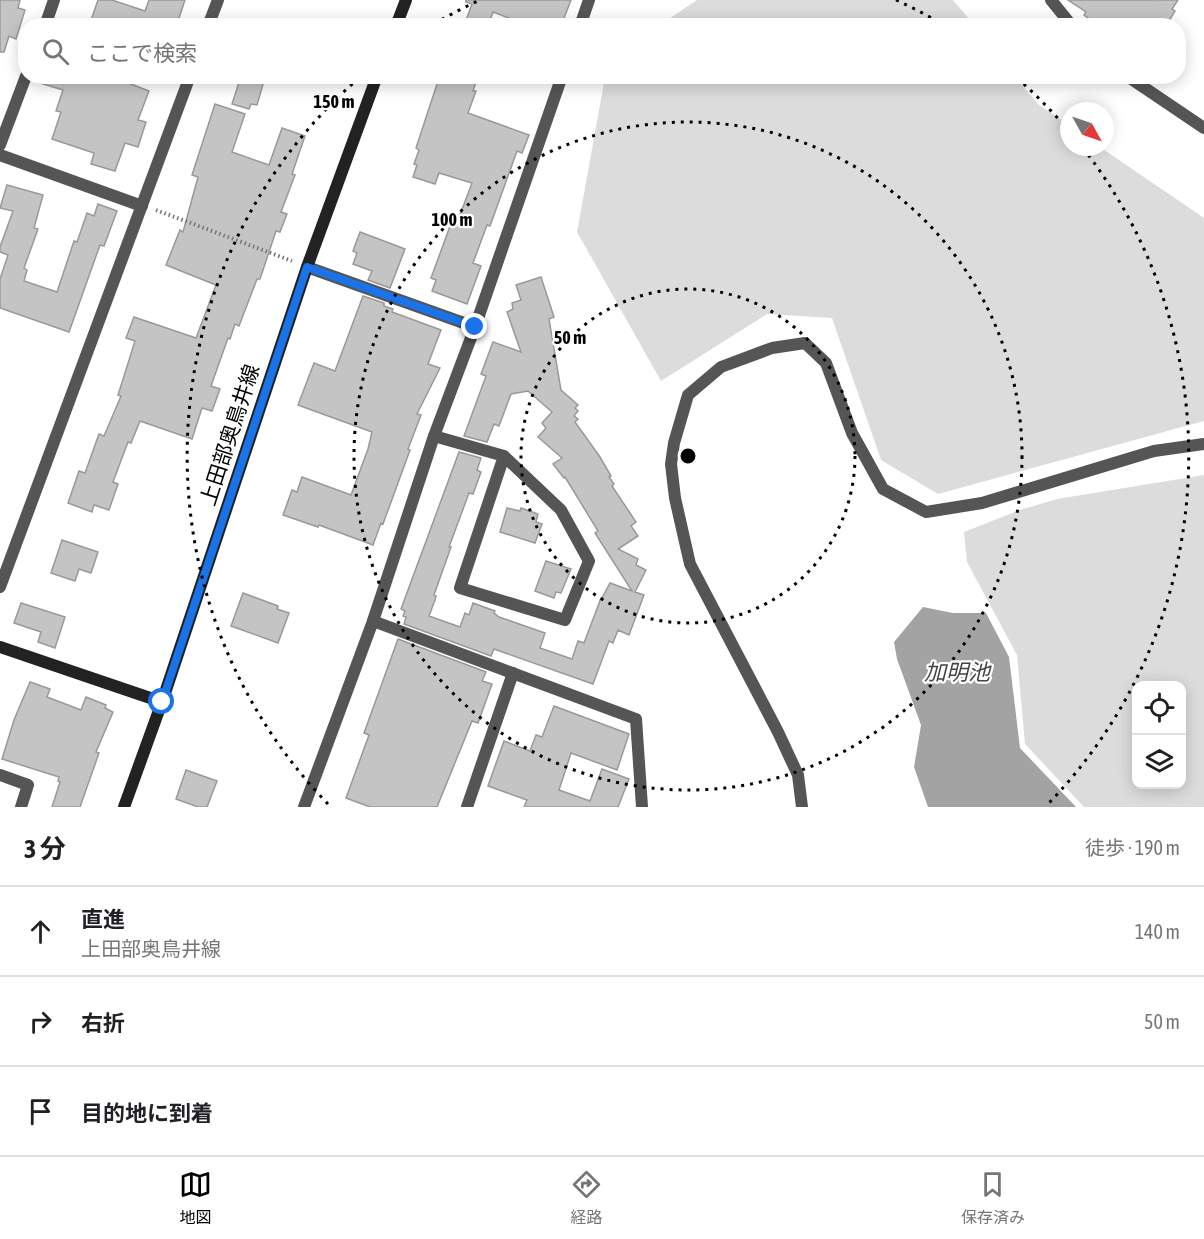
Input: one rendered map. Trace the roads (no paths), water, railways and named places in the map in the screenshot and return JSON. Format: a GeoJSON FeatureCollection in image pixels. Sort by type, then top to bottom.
{"type":"FeatureCollection","features":[{"type":"Feature","properties":{"kind":"street"},"geometry":{"type":"LineString","coordinates":[[48,18],[54,0]]}},
{"type":"Feature","properties":{"kind":"street"},"geometry":{"type":"LineString","coordinates":[[211,18],[218,0]]}},
{"type":"Feature","properties":{"kind":"street"},"geometry":{"type":"LineString","coordinates":[[399,18],[406,0]]}},
{"type":"Feature","properties":{"kind":"street"},"geometry":{"type":"LineString","coordinates":[[583,18],[589,0]]}},
{"type":"Feature","properties":{"kind":"street"},"geometry":{"type":"LineString","coordinates":[[1051,0],[1066,18]]}},
{"type":"Feature","properties":{"kind":"street"},"geometry":{"type":"LineString","coordinates":[[0,145],[23,84]]}},
{"type":"Feature","properties":{"kind":"street"},"geometry":{"type":"LineString","coordinates":[[0,587],[187,84]]}},
{"type":"Feature","properties":{"kind":"street","name":"上田部奥鳥井線"},"geometry":{"type":"LineString","coordinates":[[124,807],[162,702],[307,267],[374,84]]}},
{"type":"Feature","properties":{"kind":"street"},"geometry":{"type":"LineString","coordinates":[[304,807],[373,621],[434,436],[475,327],[559,84]]}},
{"type":"Feature","properties":{"kind":"street"},"geometry":{"type":"LineString","coordinates":[[1139,84],[1204,128]]}},
{"type":"Feature","properties":{"kind":"street"},"geometry":{"type":"LineString","coordinates":[[0,155],[142,206]]}},
{"type":"Feature","properties":{"kind":"street"},"geometry":{"type":"LineString","coordinates":[[307,267],[475,327]]}},
{"type":"Feature","properties":{"kind":"street"},"geometry":{"type":"LineString","coordinates":[[802,807],[798,775],[690,564],[675,498],[671,464],[674,442],[688,395],[721,368],[772,348],[805,343],[826,363],[852,433],[883,489],[926,512],[982,503],[1154,451],[1204,444]]}},
{"type":"Feature","properties":{"kind":"street"},"geometry":{"type":"LineString","coordinates":[[434,436],[504,456],[561,510],[589,561],[565,620],[460,588],[504,456]]}},
{"type":"Feature","properties":{"kind":"street"},"geometry":{"type":"LineString","coordinates":[[373,621],[636,719],[642,807]]}},
{"type":"Feature","properties":{"kind":"street"},"geometry":{"type":"LineString","coordinates":[[0,647],[162,702]]}},
{"type":"Feature","properties":{"kind":"street"},"geometry":{"type":"LineString","coordinates":[[467,807],[513,674]]}},
{"type":"Feature","properties":{"kind":"street"},"geometry":{"type":"LineString","coordinates":[[0,775],[28,785],[21,807]]}},
{"type":"Feature","properties":{"kind":"water","name":"加明池"},"geometry":{"type":"Polygon","coordinates":[[[923,607],[953,613],[986,613],[1009,657],[1020,748],[1076,807],[928,807],[914,767],[921,725],[897,659],[894,642],[923,607]]]}}]}
